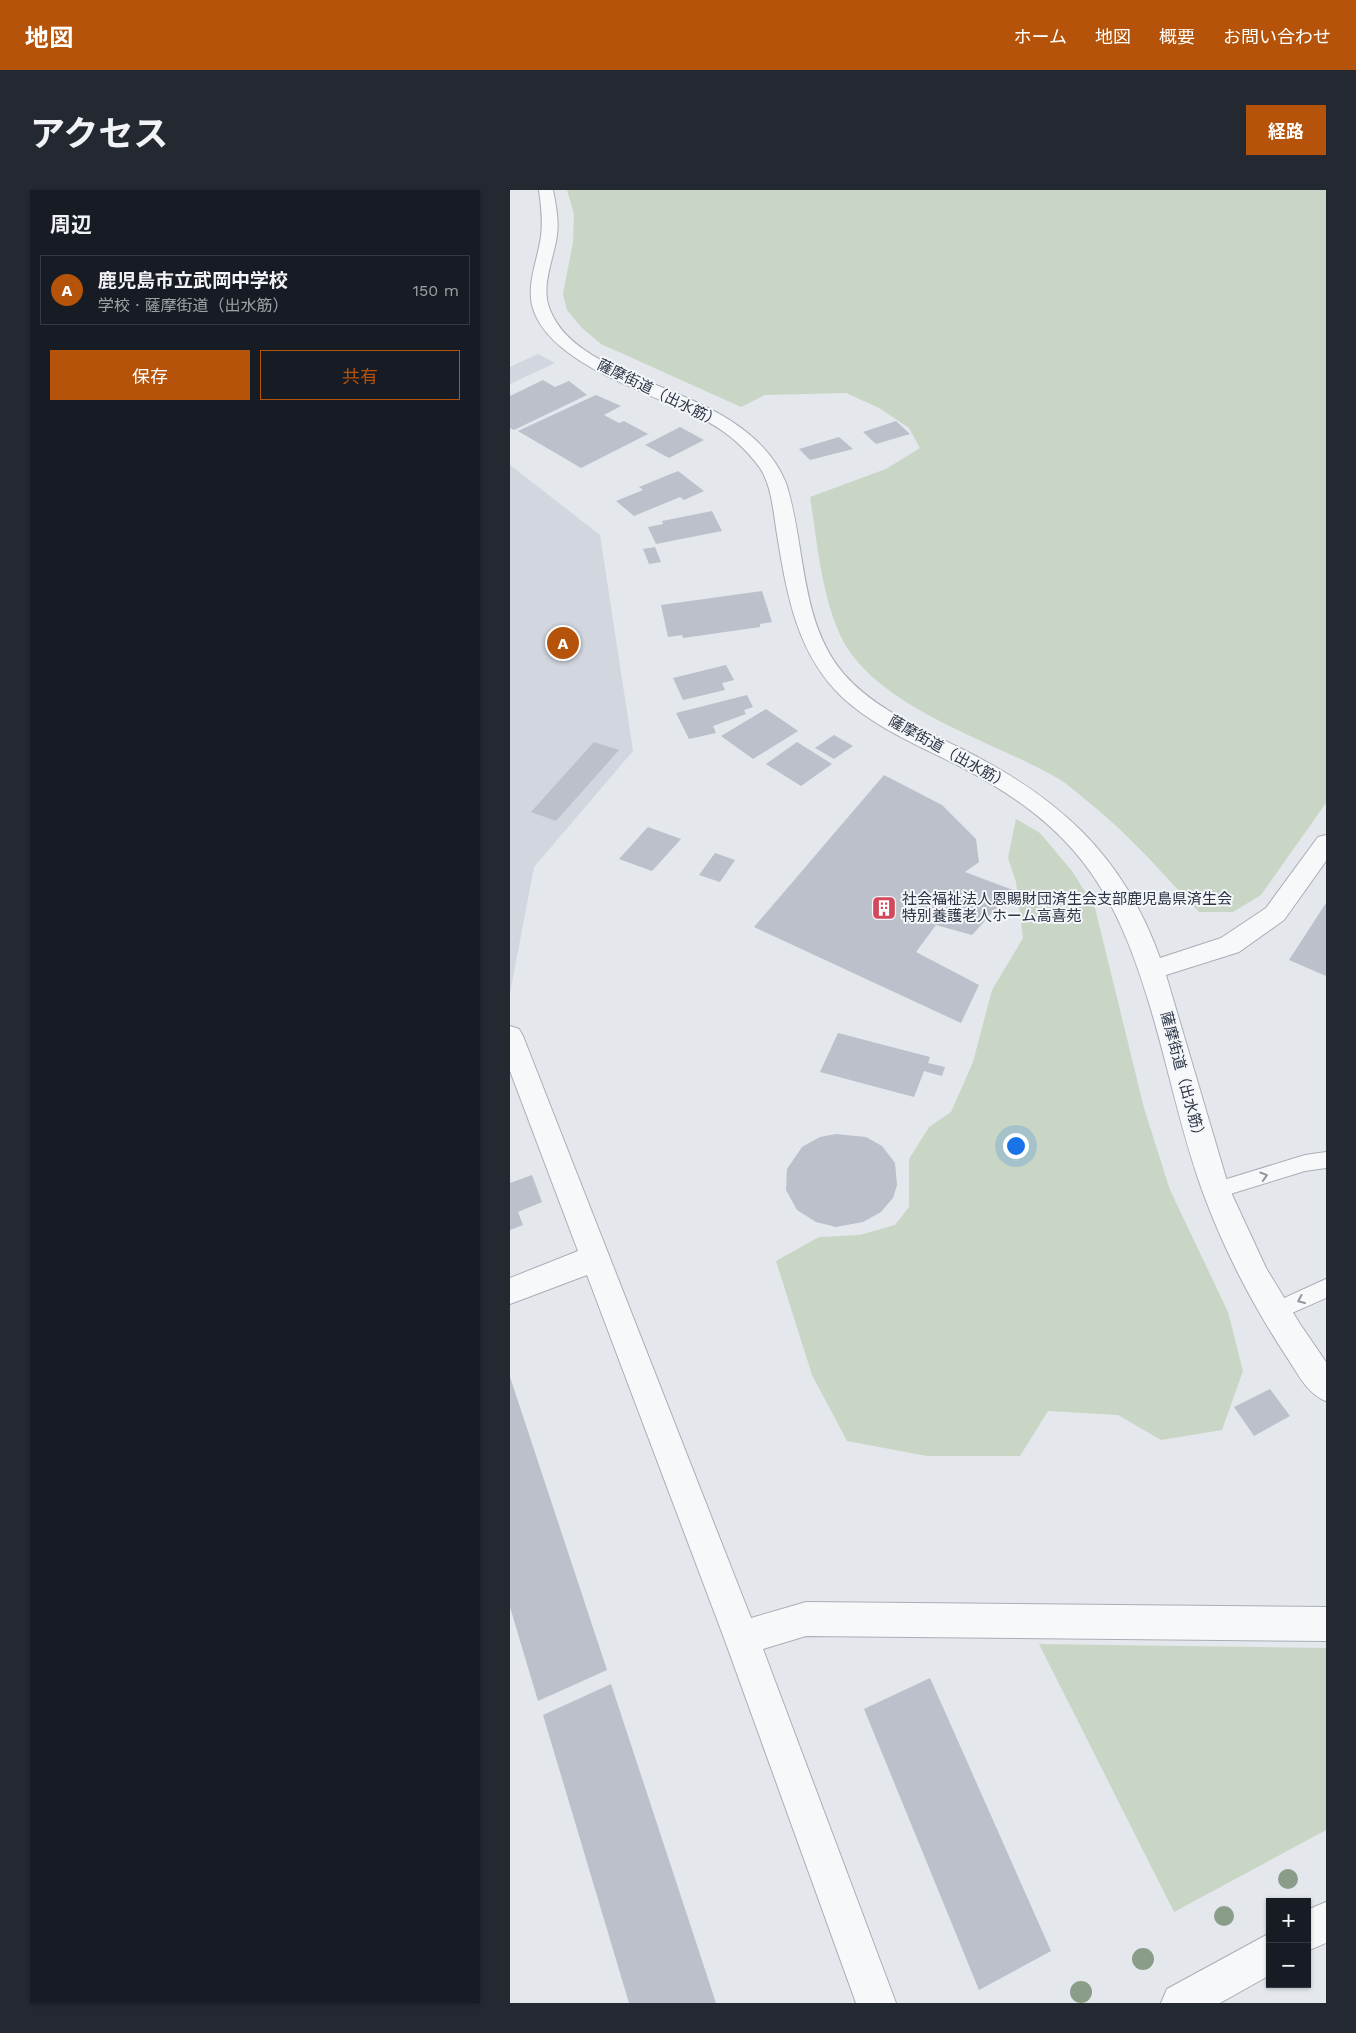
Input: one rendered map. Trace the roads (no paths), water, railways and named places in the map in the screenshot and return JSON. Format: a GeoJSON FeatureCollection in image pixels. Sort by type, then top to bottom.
{"type":"FeatureCollection","features":[{"type":"Feature","properties":{"kind":"street","name":"薩摩街道（出水筋）"},"geometry":{"type":"LineString","coordinates":[[546,190],[550,212],[550,232],[538,289],[543,314],[559,338],[588,358],[705,412],[736,431],[756,448],[771,471],[781,496],[803,613],[810,638],[822,660],[854,696],[907,730],[1026,795],[1069,828],[1107,875],[1141,936],[1173,1034],[1206,1160],[1217,1190],[1252,1270],[1276,1311],[1326,1387]]}},
{"type":"Feature","properties":{"kind":"street"},"geometry":{"type":"LineString","coordinates":[[1152,970],[1230,945],[1275,914],[1326,843]]}},
{"type":"Feature","properties":{"kind":"street"},"geometry":{"type":"LineString","coordinates":[[510,1036],[741,1638],[876,2003]]}},
{"type":"Feature","properties":{"kind":"street"},"geometry":{"type":"LineString","coordinates":[[510,1291],[596,1258]]}},
{"type":"Feature","properties":{"kind":"street"},"geometry":{"type":"LineString","coordinates":[[741,1638],[806,1619],[1326,1624]]}},
{"type":"Feature","properties":{"kind":"street"},"geometry":{"type":"LineString","coordinates":[[1311,1930],[1326,1921]]}},
{"type":"Feature","properties":{"kind":"street"},"geometry":{"type":"LineString","coordinates":[[1181,2003],[1266,1955]]}},
{"type":"Feature","properties":{"kind":"lane"},"geometry":{"type":"LineString","coordinates":[[1217,1190],[1305,1163],[1326,1160]]}},
{"type":"Feature","properties":{"kind":"lane"},"geometry":{"type":"LineString","coordinates":[[1276,1311],[1326,1288]]}},
{"type":"Feature","properties":{"kind":"place","name":"鹿児島市立武岡中学校"},"geometry":{"type":"Point","coordinates":[563,643]}},
{"type":"Feature","properties":{"kind":"place","name":"社会福祉法人恩賜財団済生会支部鹿児島県済生会 特別養護老人ホーム高喜苑"},"geometry":{"type":"Point","coordinates":[884,908]}}]}
